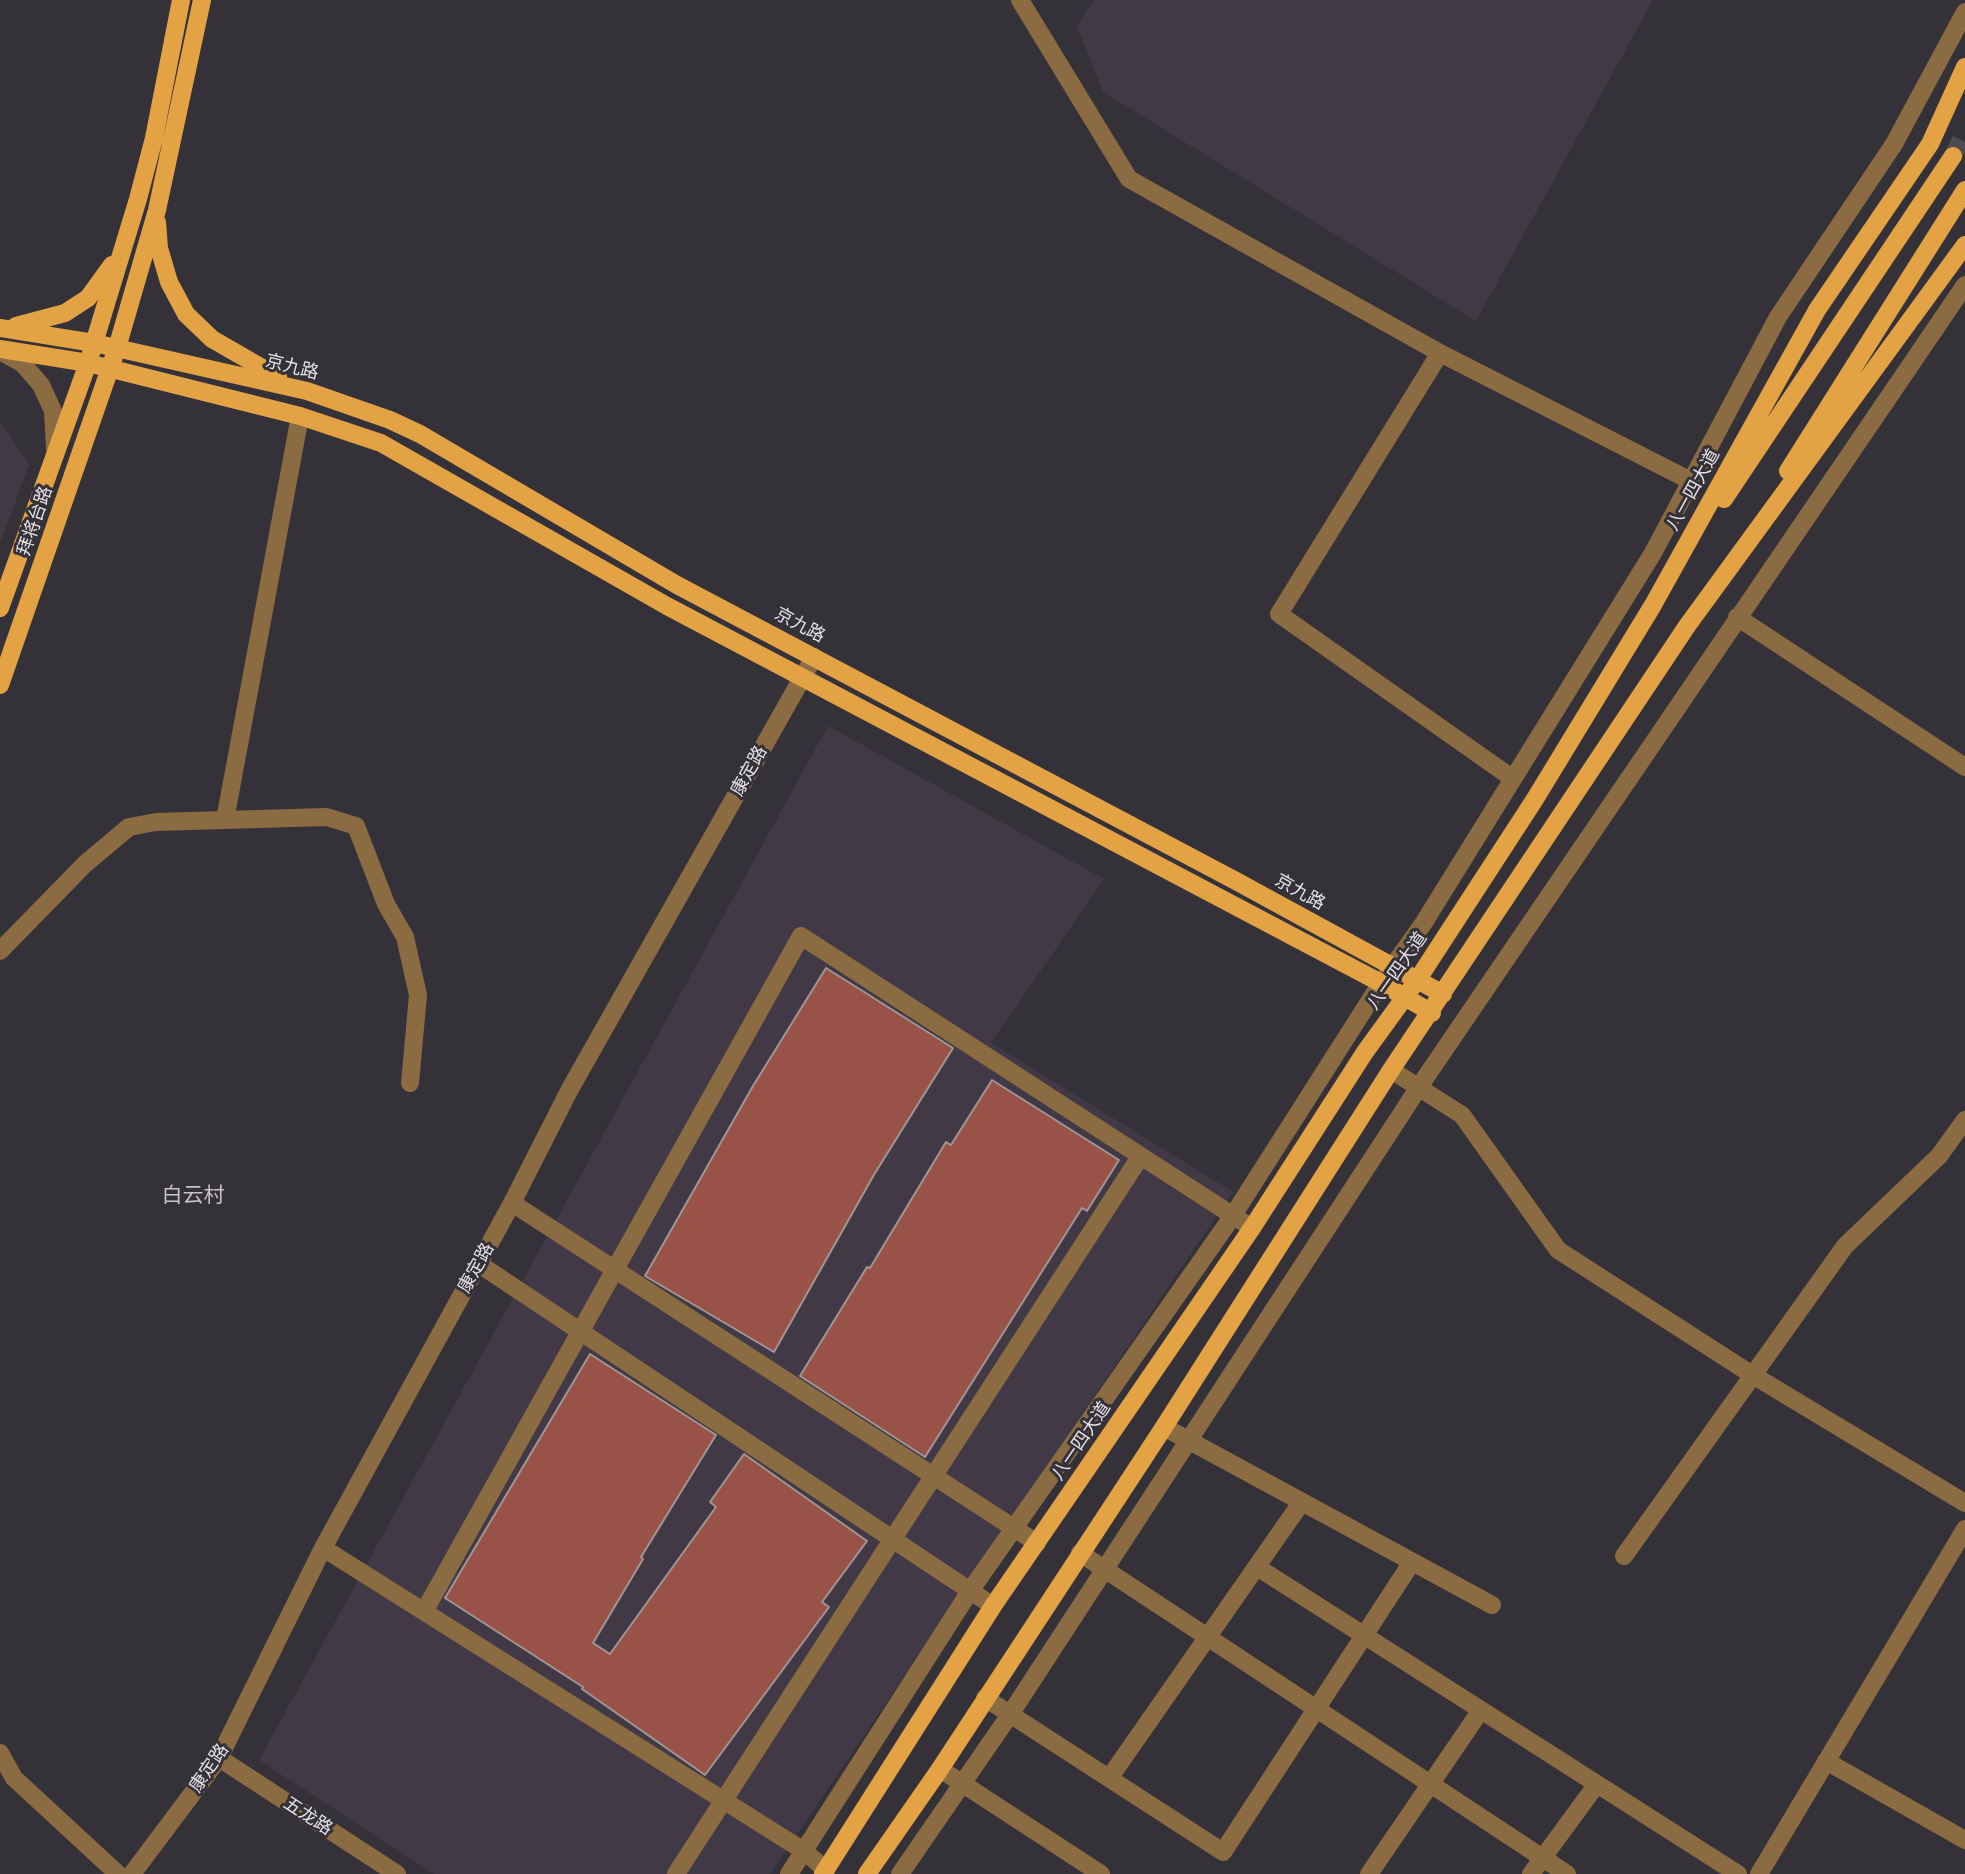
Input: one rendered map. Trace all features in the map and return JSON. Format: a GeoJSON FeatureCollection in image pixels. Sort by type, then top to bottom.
{"type":"FeatureCollection","features":[{"type":"Feature","properties":{"kind":"main road"},"geometry":{"type":"LineString","coordinates":[[88,363],[154,138],[181,0]]}},
{"type":"Feature","properties":{"kind":"main road"},"geometry":{"type":"LineString","coordinates":[[111,370],[157,211],[202,0]]}},
{"type":"Feature","properties":{"kind":"main road","name":"八一四大道"},"geometry":{"type":"LineString","coordinates":[[825,1872],[993,1606],[1252,1228],[1365,1052],[1418,979],[1535,799],[1653,605],[1817,310],[1930,144],[1965,67]]}},
{"type":"Feature","properties":{"kind":"main road"},"geometry":{"type":"LineString","coordinates":[[1653,605],[1953,156]]}},
{"type":"Feature","properties":{"kind":"main road"},"geometry":{"type":"LineString","coordinates":[[867,1874],[940,1769],[1164,1427],[1391,1070],[1432,1013],[1687,626],[1965,190]]}},
{"type":"Feature","properties":{"kind":"main road"},"geometry":{"type":"LineString","coordinates":[[157,211],[159,248],[169,282],[186,314],[212,339],[245,360],[307,391]]}},
{"type":"Feature","properties":{"kind":"main road"},"geometry":{"type":"LineString","coordinates":[[0,328],[57,316],[88,298],[106,275],[125,241]]}},
{"type":"Feature","properties":{"kind":"main road"},"geometry":{"type":"LineString","coordinates":[[1687,626],[1965,245]]}},
{"type":"Feature","properties":{"kind":"main road","name":"京九路"},"geometry":{"type":"LineString","coordinates":[[0,328],[94,343],[307,391],[363,409],[420,434],[677,585],[1443,994]]}},
{"type":"Feature","properties":{"kind":"main road"},"geometry":{"type":"LineString","coordinates":[[0,350],[88,363],[300,416],[355,433],[407,456],[667,606],[1381,983],[1432,1013]]}},
{"type":"Feature","properties":{"kind":"main road","name":"拜将台路"},"geometry":{"type":"LineString","coordinates":[[0,608],[55,448],[88,363]]}},
{"type":"Feature","properties":{"kind":"main road","name":"拜将台路"},"geometry":{"type":"LineString","coordinates":[[0,685],[111,370]]}},
{"type":"Feature","properties":{"kind":"street"},"geometry":{"type":"LineString","coordinates":[[1020,0],[1129,179],[1440,353],[1689,481]]}},
{"type":"Feature","properties":{"kind":"street"},"geometry":{"type":"LineString","coordinates":[[789,1874],[970,1591],[1232,1217],[1381,983],[1423,924],[1653,552],[1778,317],[1894,144],[1965,12]]}},
{"type":"Feature","properties":{"kind":"street"},"geometry":{"type":"LineString","coordinates":[[900,1874],[1011,1713],[1419,1087],[1965,285]]}},
{"type":"Feature","properties":{"kind":"street"},"geometry":{"type":"LineString","coordinates":[[0,350],[23,364],[41,385],[53,411],[55,448]]}},
{"type":"Feature","properties":{"kind":"street"},"geometry":{"type":"LineString","coordinates":[[1440,353],[1279,614],[1512,778]]}},
{"type":"Feature","properties":{"kind":"street"},"geometry":{"type":"LineString","coordinates":[[225,820],[300,416]]}},
{"type":"Feature","properties":{"kind":"street"},"geometry":{"type":"LineString","coordinates":[[1737,617],[1965,767]]}},
{"type":"Feature","properties":{"kind":"street","name":"康定路"},"geometry":{"type":"LineString","coordinates":[[132,1874],[219,1758],[323,1548],[512,1203],[570,1089],[814,657]]}},
{"type":"Feature","properties":{"kind":"street"},"geometry":{"type":"LineString","coordinates":[[0,951],[85,864],[130,827],[156,822],[327,817],[356,826],[386,904],[405,937],[418,995],[410,1083]]}},
{"type":"Feature","properties":{"kind":"street"},"geometry":{"type":"LineString","coordinates":[[425,1610],[802,936],[1252,1228]]}},
{"type":"Feature","properties":{"kind":"street"},"geometry":{"type":"LineString","coordinates":[[1391,1070],[1462,1115],[1559,1250],[1751,1374],[1965,1503]]}},
{"type":"Feature","properties":{"kind":"street"},"geometry":{"type":"LineString","coordinates":[[1624,1556],[1751,1374],[1845,1246],[1939,1156],[1965,1120]]}},
{"type":"Feature","properties":{"kind":"street"},"geometry":{"type":"LineString","coordinates":[[676,1874],[1140,1157]]}},
{"type":"Feature","properties":{"kind":"street"},"geometry":{"type":"LineString","coordinates":[[512,1203],[1037,1543]]}},
{"type":"Feature","properties":{"kind":"street"},"geometry":{"type":"LineString","coordinates":[[479,1264],[993,1606]]}},
{"type":"Feature","properties":{"kind":"street"},"geometry":{"type":"LineString","coordinates":[[1164,1427],[1492,1605]]}},
{"type":"Feature","properties":{"kind":"street"},"geometry":{"type":"LineString","coordinates":[[1110,1777],[1301,1503]]}},
{"type":"Feature","properties":{"kind":"street"},"geometry":{"type":"LineString","coordinates":[[1759,1874],[1965,1529]]}},
{"type":"Feature","properties":{"kind":"street"},"geometry":{"type":"LineString","coordinates":[[323,1548],[804,1851],[825,1872]]}},
{"type":"Feature","properties":{"kind":"street"},"geometry":{"type":"LineString","coordinates":[[1080,1553],[1567,1874]]}},
{"type":"Feature","properties":{"kind":"street"},"geometry":{"type":"LineString","coordinates":[[985,1698],[1223,1852],[1412,1562]]}},
{"type":"Feature","properties":{"kind":"street"},"geometry":{"type":"LineString","coordinates":[[1256,1567],[1738,1874]]}},
{"type":"Feature","properties":{"kind":"street"},"geometry":{"type":"LineString","coordinates":[[1368,1874],[1480,1710]]}},
{"type":"Feature","properties":{"kind":"street"},"geometry":{"type":"LineString","coordinates":[[0,1753],[13,1778],[118,1874]]}},
{"type":"Feature","properties":{"kind":"street","name":"五龙路"},"geometry":{"type":"LineString","coordinates":[[219,1758],[397,1874]]}},
{"type":"Feature","properties":{"kind":"street"},"geometry":{"type":"LineString","coordinates":[[1826,1761],[1965,1840]]}},
{"type":"Feature","properties":{"kind":"street"},"geometry":{"type":"LineString","coordinates":[[940,1769],[1101,1874]]}},
{"type":"Feature","properties":{"kind":"street"},"geometry":{"type":"LineString","coordinates":[[1531,1874],[1597,1784]]}},
{"type":"Feature","properties":{"kind":"shaded area"},"geometry":{"type":"Polygon","coordinates":[[[1094,0],[1653,0],[1476,321],[1103,92],[1077,26],[1094,0]]]}},
{"type":"Feature","properties":{"kind":"shaded area"},"geometry":{"type":"Polygon","coordinates":[[[0,421],[29,465],[0,543],[0,421]]]}},
{"type":"Feature","properties":{"kind":"shaded area"},"geometry":{"type":"Polygon","coordinates":[[[828,726],[1104,879],[991,1043],[1233,1192],[770,1874],[434,1874],[259,1760],[828,726]]]}},
{"type":"Feature","properties":{"kind":"building"},"geometry":{"type":"Polygon","coordinates":[[[826,968],[953,1048],[875,1173],[774,1352],[645,1276],[753,1086],[826,968]]]}},
{"type":"Feature","properties":{"kind":"building"},"geometry":{"type":"Polygon","coordinates":[[[992,1080],[1119,1160],[1087,1211],[1082,1208],[925,1457],[800,1376],[867,1267],[870,1268],[946,1142],[951,1145],[992,1080]]]}},
{"type":"Feature","properties":{"kind":"building"},"geometry":{"type":"Polygon","coordinates":[[[590,1354],[716,1435],[641,1557],[643,1559],[593,1643],[610,1654],[716,1507],[710,1502],[744,1454],[867,1541],[822,1602],[829,1607],[705,1775],[582,1689],[583,1687],[445,1598],[590,1354]]]}},
{"type":"Feature","properties":{"kind":"tunnel"},"geometry":{"type":"LineString","coordinates":[[1953,156],[1965,132]]}},
{"type":"Feature","properties":{"kind":"district","name":"白云村"},"geometry":{"type":"Point","coordinates":[193,1196]}}]}
